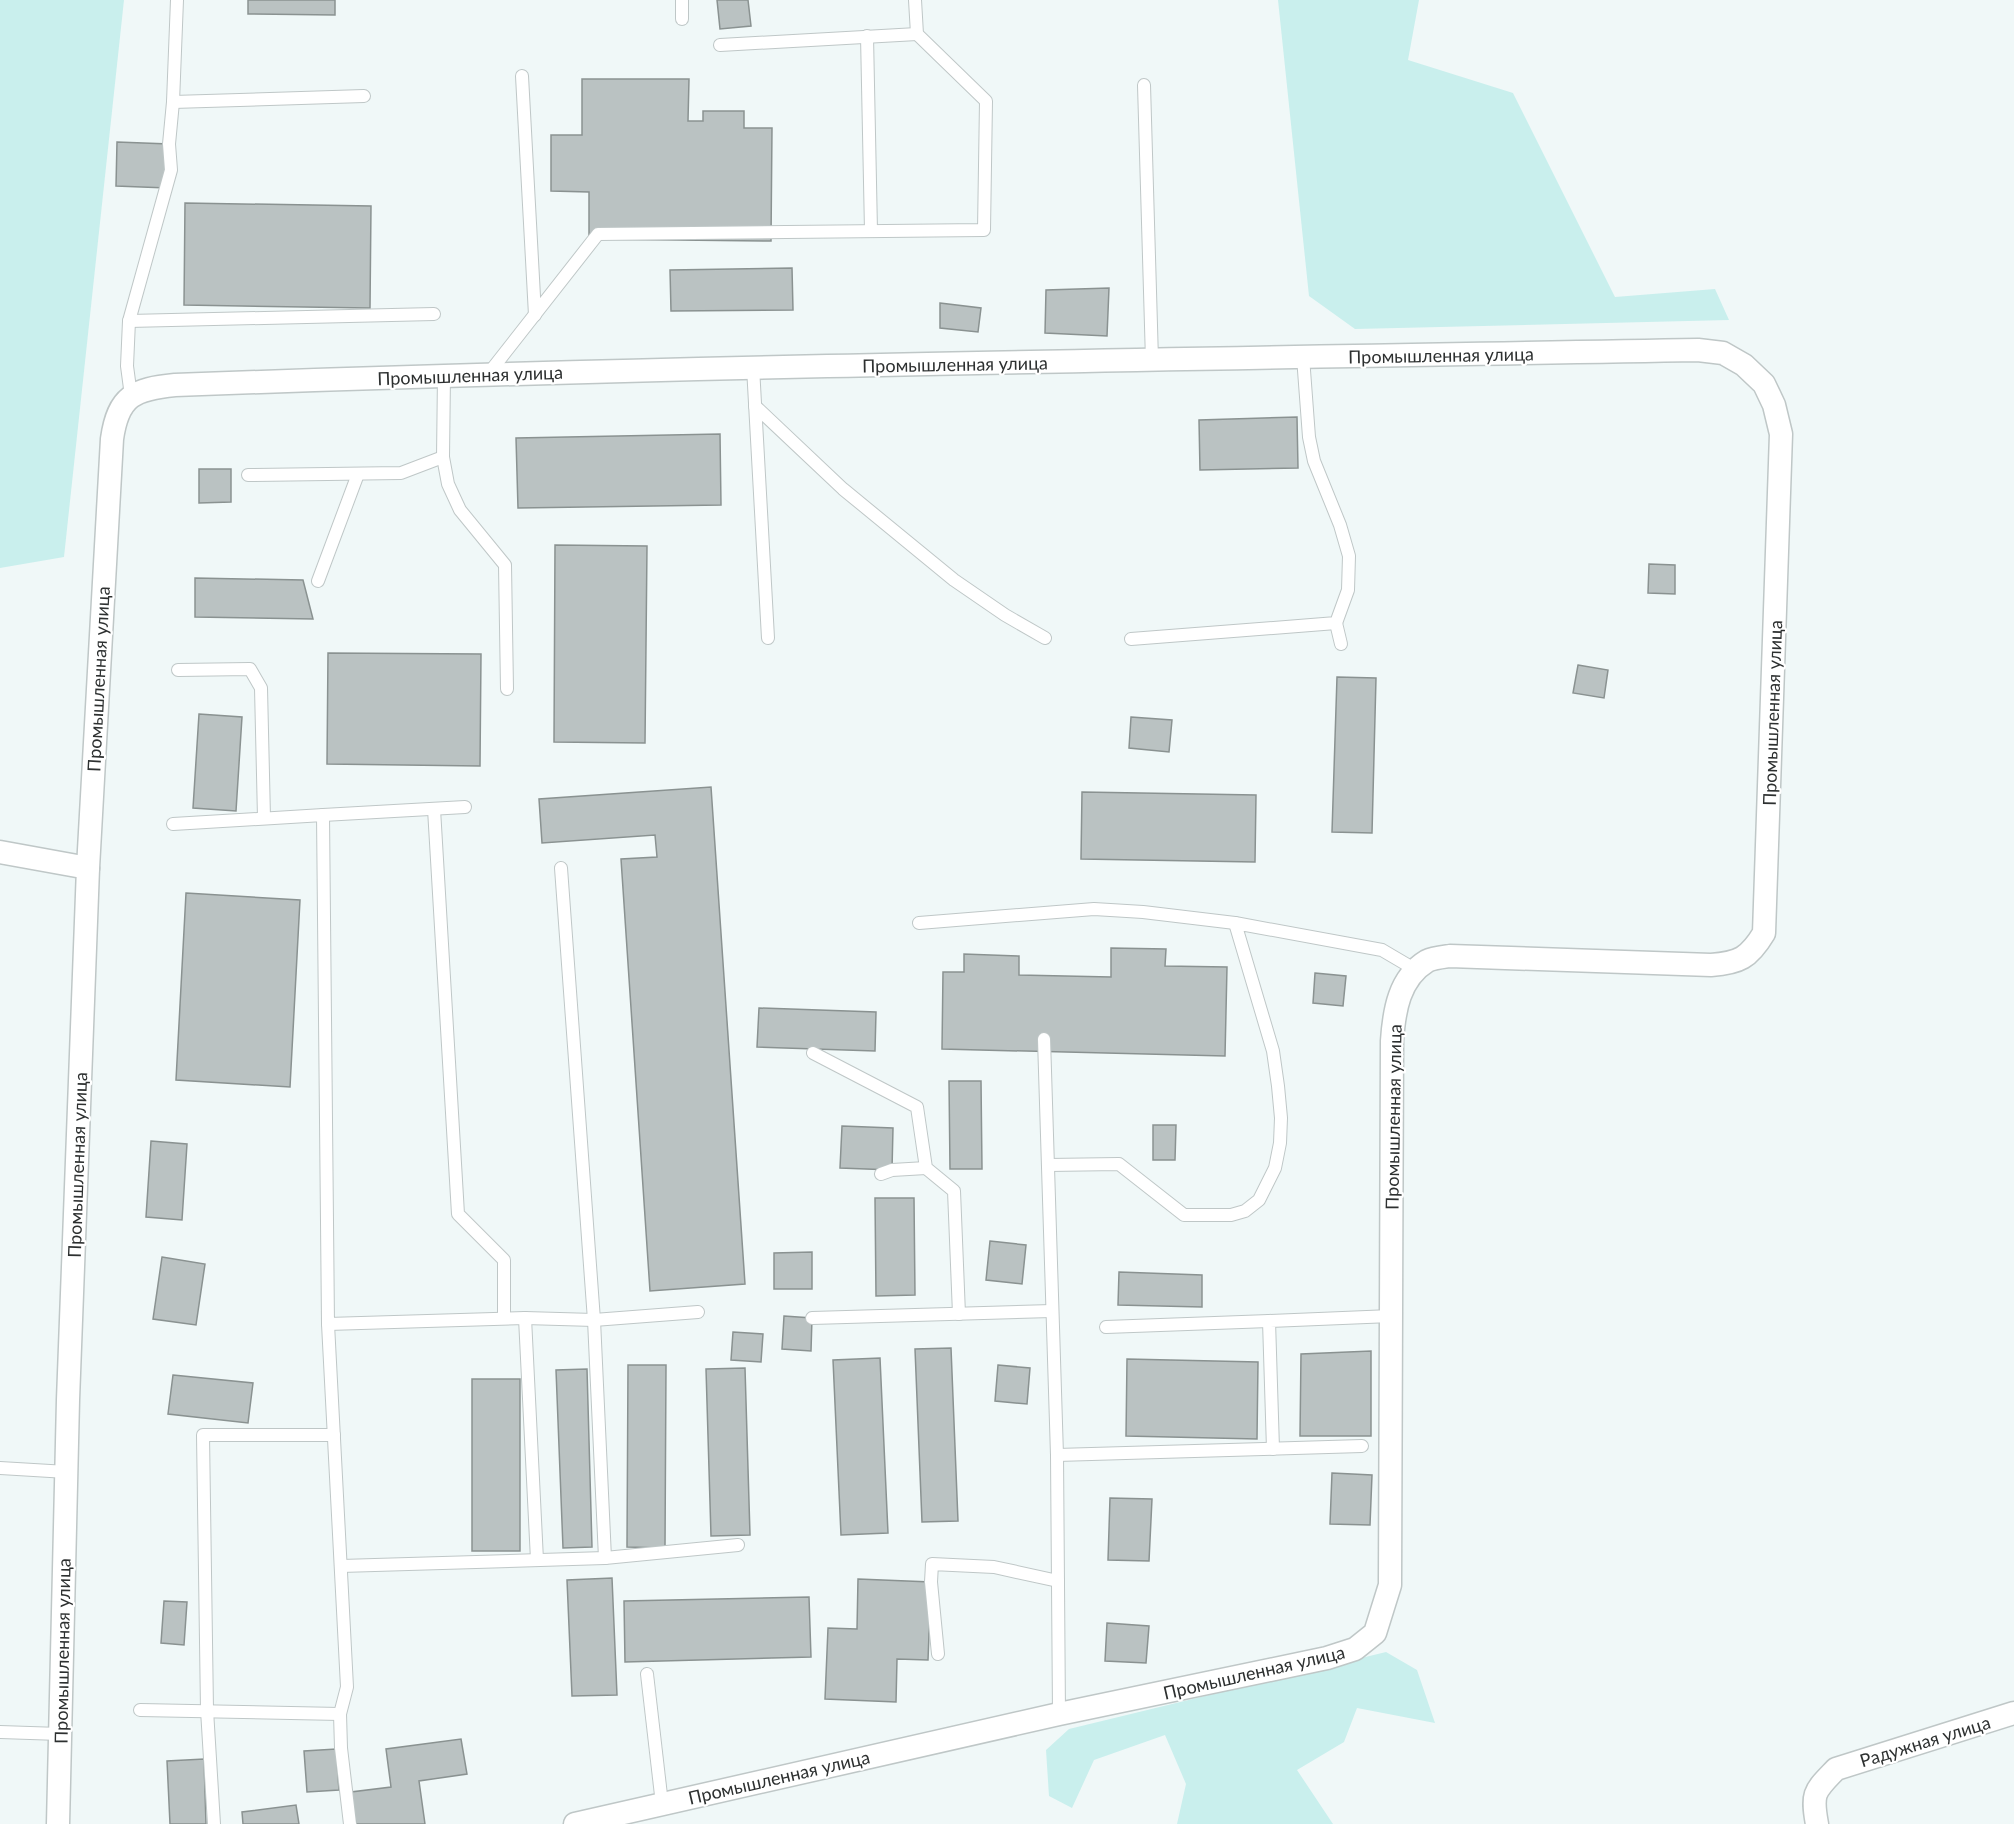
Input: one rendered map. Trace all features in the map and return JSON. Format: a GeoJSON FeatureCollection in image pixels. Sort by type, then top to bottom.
{"type":"FeatureCollection","features":[{"type":"Feature","properties":{"kind":"street","name":"Промышленная улица"},"geometry":{"type":"LineString","coordinates":[[58,1824],[67,1472],[88,868],[112,439],[114,421],[121,406],[131,396],[157,387],[175,385],[489,373],[753,367],[1698,350],[1723,353],[1744,365],[1764,384],[1774,405],[1781,434],[1764,933],[1756,947],[1743,958],[1730,964],[1450,956],[1429,960],[1416,970],[1405,984],[1397,1001],[1393,1022],[1390,1585],[1375,1633],[1355,1649],[1327,1658],[1059,1714],[575,1824]]}},
{"type":"Feature","properties":{"kind":"street"},"geometry":{"type":"LineString","coordinates":[[0,852],[88,868]]}},
{"type":"Feature","properties":{"kind":"street","name":"Радужная улица"},"geometry":{"type":"LineString","coordinates":[[1817,1824],[1814,1808],[1816,1791],[1836,1769],[2014,1713]]}},
{"type":"Feature","properties":{"kind":"lane"},"geometry":{"type":"LineString","coordinates":[[131,396],[127,366],[129,321],[171,170],[169,144],[177,0]]}},
{"type":"Feature","properties":{"kind":"lane"},"geometry":{"type":"LineString","coordinates":[[682,0],[682,19]]}},
{"type":"Feature","properties":{"kind":"lane"},"geometry":{"type":"LineString","coordinates":[[489,373],[598,234],[984,230],[987,101],[917,34],[915,0]]}},
{"type":"Feature","properties":{"kind":"lane"},"geometry":{"type":"LineString","coordinates":[[720,45],[917,34]]}},
{"type":"Feature","properties":{"kind":"lane"},"geometry":{"type":"LineString","coordinates":[[867,36],[871,231]]}},
{"type":"Feature","properties":{"kind":"lane"},"geometry":{"type":"LineString","coordinates":[[522,76],[535,315]]}},
{"type":"Feature","properties":{"kind":"lane"},"geometry":{"type":"LineString","coordinates":[[1144,85],[1152,360]]}},
{"type":"Feature","properties":{"kind":"lane"},"geometry":{"type":"LineString","coordinates":[[173,102],[364,96]]}},
{"type":"Feature","properties":{"kind":"lane"},"geometry":{"type":"LineString","coordinates":[[129,321],[434,314]]}},
{"type":"Feature","properties":{"kind":"lane"},"geometry":{"type":"LineString","coordinates":[[1303,357],[1308,437],[1314,461],[1340,525],[1348,556],[1348,590],[1336,623],[1341,644]]}},
{"type":"Feature","properties":{"kind":"lane"},"geometry":{"type":"LineString","coordinates":[[753,367],[768,638]]}},
{"type":"Feature","properties":{"kind":"lane"},"geometry":{"type":"LineString","coordinates":[[444,375],[443,457],[448,484],[460,510],[505,565],[507,689]]}},
{"type":"Feature","properties":{"kind":"lane"},"geometry":{"type":"LineString","coordinates":[[755,406],[843,489],[954,580],[1005,615],[1045,638]]}},
{"type":"Feature","properties":{"kind":"lane"},"geometry":{"type":"LineString","coordinates":[[248,475],[401,474],[443,457]]}},
{"type":"Feature","properties":{"kind":"lane"},"geometry":{"type":"LineString","coordinates":[[318,581],[358,474]]}},
{"type":"Feature","properties":{"kind":"lane"},"geometry":{"type":"LineString","coordinates":[[1131,639],[1336,623]]}},
{"type":"Feature","properties":{"kind":"lane"},"geometry":{"type":"LineString","coordinates":[[178,670],[250,669],[261,688],[264,818]]}},
{"type":"Feature","properties":{"kind":"lane"},"geometry":{"type":"LineString","coordinates":[[173,824],[465,807]]}},
{"type":"Feature","properties":{"kind":"lane"},"geometry":{"type":"LineString","coordinates":[[434,809],[458,1214],[504,1260],[504,1318]]}},
{"type":"Feature","properties":{"kind":"lane"},"geometry":{"type":"LineString","coordinates":[[323,815],[328,1324],[347,1687],[340,1714],[341,1748],[350,1824]]}},
{"type":"Feature","properties":{"kind":"lane"},"geometry":{"type":"LineString","coordinates":[[561,868],[594,1320],[605,1558]]}},
{"type":"Feature","properties":{"kind":"lane"},"geometry":{"type":"LineString","coordinates":[[919,923],[1094,909],[1143,912],[1235,923],[1383,950],[1416,970]]}},
{"type":"Feature","properties":{"kind":"lane"},"geometry":{"type":"LineString","coordinates":[[1048,1165],[1119,1164],[1184,1215],[1231,1215],[1245,1211],[1259,1200],[1275,1168],[1280,1143],[1281,1118],[1273,1050],[1235,923]]}},
{"type":"Feature","properties":{"kind":"lane"},"geometry":{"type":"LineString","coordinates":[[1044,1039],[1057,1455],[1059,1714]]}},
{"type":"Feature","properties":{"kind":"lane"},"geometry":{"type":"LineString","coordinates":[[813,1053],[917,1107],[926,1168],[954,1191],[959,1314]]}},
{"type":"Feature","properties":{"kind":"lane"},"geometry":{"type":"LineString","coordinates":[[881,1174],[892,1170],[926,1168]]}},
{"type":"Feature","properties":{"kind":"lane"},"geometry":{"type":"LineString","coordinates":[[812,1318],[1052,1311]]}},
{"type":"Feature","properties":{"kind":"lane"},"geometry":{"type":"LineString","coordinates":[[328,1324],[504,1318],[594,1320],[698,1312]]}},
{"type":"Feature","properties":{"kind":"lane"},"geometry":{"type":"LineString","coordinates":[[1106,1327],[1391,1316]]}},
{"type":"Feature","properties":{"kind":"lane"},"geometry":{"type":"LineString","coordinates":[[525,1318],[537,1560]]}},
{"type":"Feature","properties":{"kind":"lane"},"geometry":{"type":"LineString","coordinates":[[1269,1322],[1273,1449]]}},
{"type":"Feature","properties":{"kind":"lane"},"geometry":{"type":"LineString","coordinates":[[214,1824],[207,1710],[203,1435],[334,1435]]}},
{"type":"Feature","properties":{"kind":"lane"},"geometry":{"type":"LineString","coordinates":[[1057,1455],[1362,1446]]}},
{"type":"Feature","properties":{"kind":"lane"},"geometry":{"type":"LineString","coordinates":[[0,1468],[67,1472]]}},
{"type":"Feature","properties":{"kind":"lane"},"geometry":{"type":"LineString","coordinates":[[342,1566],[605,1558],[738,1545]]}},
{"type":"Feature","properties":{"kind":"lane"},"geometry":{"type":"LineString","coordinates":[[938,1654],[931,1582],[932,1564],[994,1567],[1058,1581]]}},
{"type":"Feature","properties":{"kind":"lane"},"geometry":{"type":"LineString","coordinates":[[647,1674],[662,1804]]}},
{"type":"Feature","properties":{"kind":"lane"},"geometry":{"type":"LineString","coordinates":[[140,1710],[340,1714]]}},
{"type":"Feature","properties":{"kind":"lane"},"geometry":{"type":"LineString","coordinates":[[0,1732],[60,1734]]}},
{"type":"Feature","properties":{"kind":"shaded area"},"geometry":{"type":"Polygon","coordinates":[[[0,0],[124,0],[64,557],[0,568],[0,0]]]}},
{"type":"Feature","properties":{"kind":"shaded area"},"geometry":{"type":"Polygon","coordinates":[[[1278,0],[1419,0],[1408,60],[1513,93],[1615,297],[1715,289],[1729,320],[1355,329],[1309,296],[1278,0]]]}},
{"type":"Feature","properties":{"kind":"shaded area"},"geometry":{"type":"Polygon","coordinates":[[[1386,1652],[1417,1670],[1435,1723],[1357,1708],[1344,1742],[1297,1770],[1333,1824],[1177,1824],[1186,1784],[1165,1735],[1094,1760],[1072,1808],[1049,1796],[1046,1750],[1069,1729],[1386,1652]]]}},
{"type":"Feature","properties":{"kind":"building"},"geometry":{"type":"Polygon","coordinates":[[[248,0],[335,0],[335,15],[248,14],[248,0]]]}},
{"type":"Feature","properties":{"kind":"building"},"geometry":{"type":"Polygon","coordinates":[[[717,0],[748,0],[751,26],[720,29],[717,0]]]}},
{"type":"Feature","properties":{"kind":"building"},"geometry":{"type":"Polygon","coordinates":[[[582,79],[689,79],[688,121],[703,121],[703,111],[744,111],[744,128],[772,128],[771,241],[589,239],[589,192],[551,191],[551,135],[582,135],[582,79]]]}},
{"type":"Feature","properties":{"kind":"building"},"geometry":{"type":"Polygon","coordinates":[[[117,142],[169,144],[167,188],[116,186],[117,142]]]}},
{"type":"Feature","properties":{"kind":"building"},"geometry":{"type":"Polygon","coordinates":[[[185,203],[371,206],[370,308],[184,305],[185,203]]]}},
{"type":"Feature","properties":{"kind":"building"},"geometry":{"type":"Polygon","coordinates":[[[792,268],[793,310],[671,311],[670,270],[792,268]]]}},
{"type":"Feature","properties":{"kind":"building"},"geometry":{"type":"Polygon","coordinates":[[[1109,288],[1107,336],[1045,333],[1046,290],[1109,288]]]}},
{"type":"Feature","properties":{"kind":"building"},"geometry":{"type":"Polygon","coordinates":[[[940,303],[981,308],[978,332],[940,328],[940,303]]]}},
{"type":"Feature","properties":{"kind":"building"},"geometry":{"type":"Polygon","coordinates":[[[1297,417],[1298,468],[1200,470],[1199,420],[1297,417]]]}},
{"type":"Feature","properties":{"kind":"building"},"geometry":{"type":"Polygon","coordinates":[[[720,434],[721,505],[518,508],[516,438],[720,434]]]}},
{"type":"Feature","properties":{"kind":"building"},"geometry":{"type":"Polygon","coordinates":[[[199,469],[231,469],[231,502],[199,503],[199,469]]]}},
{"type":"Feature","properties":{"kind":"building"},"geometry":{"type":"Polygon","coordinates":[[[555,545],[647,546],[645,743],[554,742],[555,545]]]}},
{"type":"Feature","properties":{"kind":"building"},"geometry":{"type":"Polygon","coordinates":[[[1649,564],[1675,565],[1675,594],[1648,593],[1649,564]]]}},
{"type":"Feature","properties":{"kind":"building"},"geometry":{"type":"Polygon","coordinates":[[[195,578],[303,580],[313,619],[195,617],[195,578]]]}},
{"type":"Feature","properties":{"kind":"building"},"geometry":{"type":"Polygon","coordinates":[[[328,653],[481,654],[480,766],[327,764],[328,653]]]}},
{"type":"Feature","properties":{"kind":"building"},"geometry":{"type":"Polygon","coordinates":[[[1578,665],[1608,670],[1604,698],[1573,693],[1578,665]]]}},
{"type":"Feature","properties":{"kind":"building"},"geometry":{"type":"Polygon","coordinates":[[[1337,677],[1376,678],[1372,833],[1332,832],[1337,677]]]}},
{"type":"Feature","properties":{"kind":"building"},"geometry":{"type":"Polygon","coordinates":[[[199,714],[242,717],[236,811],[193,808],[199,714]]]}},
{"type":"Feature","properties":{"kind":"building"},"geometry":{"type":"Polygon","coordinates":[[[1131,717],[1172,720],[1169,752],[1129,748],[1131,717]]]}},
{"type":"Feature","properties":{"kind":"building"},"geometry":{"type":"Polygon","coordinates":[[[711,787],[745,1284],[650,1291],[621,859],[657,857],[655,835],[542,843],[539,799],[711,787]]]}},
{"type":"Feature","properties":{"kind":"building"},"geometry":{"type":"Polygon","coordinates":[[[1082,792],[1256,795],[1255,862],[1081,859],[1082,792]]]}},
{"type":"Feature","properties":{"kind":"building"},"geometry":{"type":"Polygon","coordinates":[[[186,893],[300,900],[290,1087],[176,1080],[186,893]]]}},
{"type":"Feature","properties":{"kind":"building"},"geometry":{"type":"Polygon","coordinates":[[[1111,948],[1166,949],[1165,966],[1227,967],[1225,1056],[942,1049],[943,972],[964,972],[964,954],[1019,956],[1019,975],[1111,977],[1111,948]]]}},
{"type":"Feature","properties":{"kind":"building"},"geometry":{"type":"Polygon","coordinates":[[[1315,973],[1346,976],[1343,1006],[1313,1003],[1315,973]]]}},
{"type":"Feature","properties":{"kind":"building"},"geometry":{"type":"Polygon","coordinates":[[[759,1008],[876,1012],[875,1051],[757,1047],[759,1008]]]}},
{"type":"Feature","properties":{"kind":"building"},"geometry":{"type":"Polygon","coordinates":[[[949,1081],[981,1081],[982,1169],[950,1169],[949,1081]]]}},
{"type":"Feature","properties":{"kind":"building"},"geometry":{"type":"Polygon","coordinates":[[[1153,1125],[1176,1125],[1175,1160],[1153,1160],[1153,1125]]]}},
{"type":"Feature","properties":{"kind":"building"},"geometry":{"type":"Polygon","coordinates":[[[842,1126],[893,1128],[892,1170],[840,1168],[842,1126]]]}},
{"type":"Feature","properties":{"kind":"building"},"geometry":{"type":"Polygon","coordinates":[[[151,1141],[187,1144],[182,1220],[146,1217],[151,1141]]]}},
{"type":"Feature","properties":{"kind":"building"},"geometry":{"type":"Polygon","coordinates":[[[875,1198],[914,1198],[915,1295],[876,1296],[875,1198]]]}},
{"type":"Feature","properties":{"kind":"building"},"geometry":{"type":"Polygon","coordinates":[[[990,1241],[1026,1245],[1022,1284],[986,1280],[990,1241]]]}},
{"type":"Feature","properties":{"kind":"building"},"geometry":{"type":"Polygon","coordinates":[[[812,1252],[812,1289],[774,1289],[774,1253],[812,1252]]]}},
{"type":"Feature","properties":{"kind":"building"},"geometry":{"type":"Polygon","coordinates":[[[162,1257],[205,1264],[196,1325],[153,1319],[162,1257]]]}},
{"type":"Feature","properties":{"kind":"building"},"geometry":{"type":"Polygon","coordinates":[[[1119,1272],[1202,1275],[1202,1307],[1118,1305],[1119,1272]]]}},
{"type":"Feature","properties":{"kind":"building"},"geometry":{"type":"Polygon","coordinates":[[[784,1316],[812,1318],[811,1351],[782,1349],[784,1316]]]}},
{"type":"Feature","properties":{"kind":"building"},"geometry":{"type":"Polygon","coordinates":[[[733,1332],[763,1334],[761,1362],[731,1360],[733,1332]]]}},
{"type":"Feature","properties":{"kind":"building"},"geometry":{"type":"Polygon","coordinates":[[[951,1348],[958,1521],[922,1522],[915,1349],[951,1348]]]}},
{"type":"Feature","properties":{"kind":"building"},"geometry":{"type":"Polygon","coordinates":[[[1371,1351],[1371,1436],[1300,1436],[1301,1354],[1371,1351]]]}},
{"type":"Feature","properties":{"kind":"building"},"geometry":{"type":"Polygon","coordinates":[[[880,1358],[888,1533],[841,1535],[833,1360],[880,1358]]]}},
{"type":"Feature","properties":{"kind":"building"},"geometry":{"type":"Polygon","coordinates":[[[1127,1359],[1258,1362],[1257,1439],[1126,1436],[1127,1359]]]}},
{"type":"Feature","properties":{"kind":"building"},"geometry":{"type":"Polygon","coordinates":[[[628,1365],[666,1365],[665,1548],[627,1547],[628,1365]]]}},
{"type":"Feature","properties":{"kind":"building"},"geometry":{"type":"Polygon","coordinates":[[[998,1365],[1030,1368],[1027,1404],[995,1401],[998,1365]]]}},
{"type":"Feature","properties":{"kind":"building"},"geometry":{"type":"Polygon","coordinates":[[[745,1368],[750,1535],[711,1536],[706,1369],[745,1368]]]}},
{"type":"Feature","properties":{"kind":"building"},"geometry":{"type":"Polygon","coordinates":[[[587,1369],[592,1547],[563,1548],[556,1370],[587,1369]]]}},
{"type":"Feature","properties":{"kind":"building"},"geometry":{"type":"Polygon","coordinates":[[[173,1375],[253,1383],[248,1423],[168,1414],[173,1375]]]}},
{"type":"Feature","properties":{"kind":"building"},"geometry":{"type":"Polygon","coordinates":[[[472,1379],[520,1379],[520,1551],[472,1551],[472,1379]]]}},
{"type":"Feature","properties":{"kind":"building"},"geometry":{"type":"Polygon","coordinates":[[[1332,1473],[1372,1475],[1370,1525],[1330,1524],[1332,1473]]]}},
{"type":"Feature","properties":{"kind":"building"},"geometry":{"type":"Polygon","coordinates":[[[1110,1498],[1152,1499],[1149,1561],[1108,1560],[1110,1498]]]}},
{"type":"Feature","properties":{"kind":"building"},"geometry":{"type":"Polygon","coordinates":[[[612,1578],[617,1695],[572,1696],[567,1580],[612,1578]]]}},
{"type":"Feature","properties":{"kind":"building"},"geometry":{"type":"Polygon","coordinates":[[[858,1579],[931,1582],[928,1660],[897,1659],[896,1702],[825,1699],[828,1628],[857,1629],[858,1579]]]}},
{"type":"Feature","properties":{"kind":"building"},"geometry":{"type":"Polygon","coordinates":[[[809,1597],[811,1657],[625,1662],[624,1601],[809,1597]]]}},
{"type":"Feature","properties":{"kind":"building"},"geometry":{"type":"Polygon","coordinates":[[[164,1601],[187,1602],[184,1645],[161,1643],[164,1601]]]}},
{"type":"Feature","properties":{"kind":"building"},"geometry":{"type":"Polygon","coordinates":[[[1107,1623],[1149,1626],[1146,1663],[1105,1661],[1107,1623]]]}},
{"type":"Feature","properties":{"kind":"building"},"geometry":{"type":"Polygon","coordinates":[[[461,1739],[467,1774],[419,1781],[425,1824],[356,1824],[351,1792],[391,1787],[386,1749],[461,1739]]]}},
{"type":"Feature","properties":{"kind":"building"},"geometry":{"type":"Polygon","coordinates":[[[336,1749],[339,1790],[307,1792],[304,1751],[336,1749]]]}},
{"type":"Feature","properties":{"kind":"building"},"geometry":{"type":"Polygon","coordinates":[[[204,1759],[206,1824],[170,1824],[167,1761],[204,1759]]]}},
{"type":"Feature","properties":{"kind":"building"},"geometry":{"type":"Polygon","coordinates":[[[296,1805],[299,1824],[243,1824],[242,1812],[296,1805]]]}}]}
